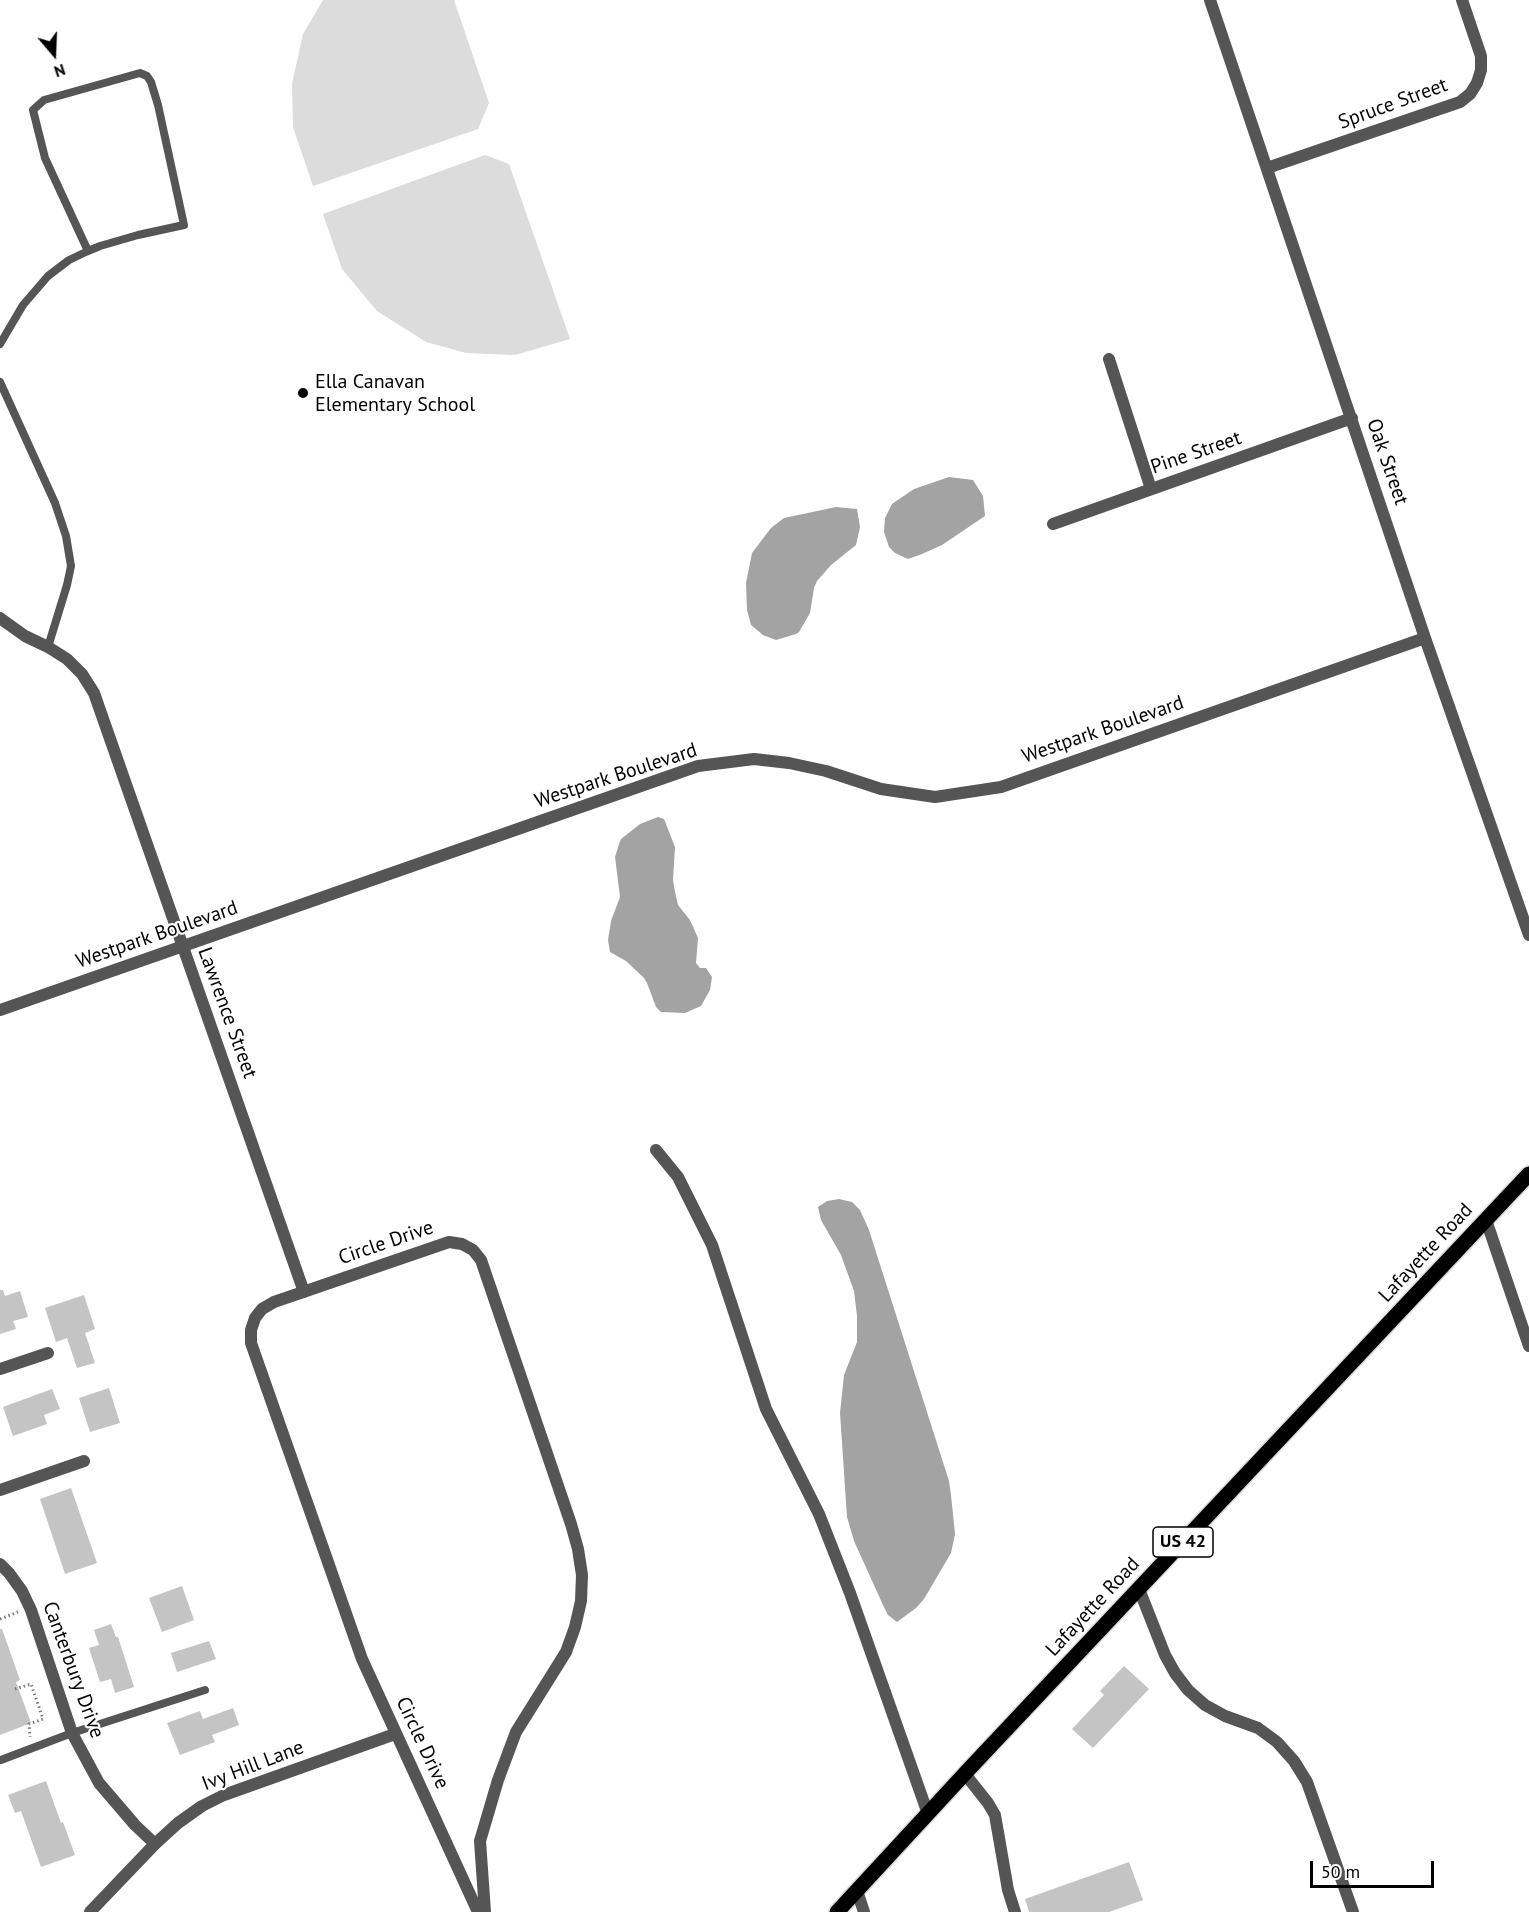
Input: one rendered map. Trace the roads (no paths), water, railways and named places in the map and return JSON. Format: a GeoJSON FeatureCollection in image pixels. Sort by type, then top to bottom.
{"type":"FeatureCollection","features":[{"type":"Feature","properties":{"kind":"main road","name":"Lafayette Road"},"geometry":{"type":"LineString","coordinates":[[837,1912],[1529,1174]]}},
{"type":"Feature","properties":{"kind":"street","name":"Oak Street"},"geometry":{"type":"LineString","coordinates":[[1210,0],[1425,638],[1529,935]]}},
{"type":"Feature","properties":{"kind":"street","name":"Spruce Street"},"geometry":{"type":"LineString","coordinates":[[1267,168],[1460,102],[1470,94],[1481,70],[1481,56],[1462,0]]}},
{"type":"Feature","properties":{"kind":"street"},"geometry":{"type":"LineString","coordinates":[[1109,359],[1151,489]]}},
{"type":"Feature","properties":{"kind":"street","name":"Pine Street"},"geometry":{"type":"LineString","coordinates":[[1053,524],[1352,418]]}},
{"type":"Feature","properties":{"kind":"street","name":"Lawrence Street"},"geometry":{"type":"LineString","coordinates":[[0,618],[25,636],[48,646],[67,659],[82,674],[94,693],[304,1292]]}},
{"type":"Feature","properties":{"kind":"street","name":"Westpark Boulevard"},"geometry":{"type":"LineString","coordinates":[[0,1010],[698,766],[754,759],[789,763],[826,771],[881,789],[935,796],[1001,787],[1425,638]]}},
{"type":"Feature","properties":{"kind":"street"},"geometry":{"type":"LineString","coordinates":[[656,1150],[678,1177],[712,1245],[766,1409],[823,1524],[850,1593],[928,1814]]}},
{"type":"Feature","properties":{"kind":"street"},"geometry":{"type":"LineString","coordinates":[[1486,1220],[1529,1346]]}},
{"type":"Feature","properties":{"kind":"street","name":"Circle Drive"},"geometry":{"type":"LineString","coordinates":[[478,1912],[362,1659],[251,1343],[253,1324],[262,1309],[274,1302],[449,1242],[462,1244],[473,1250],[481,1260],[571,1524],[582,1575],[575,1627],[566,1652],[516,1732],[498,1780],[480,1841],[485,1912]]}},
{"type":"Feature","properties":{"kind":"street"},"geometry":{"type":"LineString","coordinates":[[0,1369],[48,1353]]}},
{"type":"Feature","properties":{"kind":"street"},"geometry":{"type":"LineString","coordinates":[[0,1490],[84,1461]]}},
{"type":"Feature","properties":{"kind":"street","name":"Canterbury Drive"},"geometry":{"type":"LineString","coordinates":[[0,1564],[22,1591],[31,1610],[72,1733],[99,1783],[135,1825],[155,1844]]}},
{"type":"Feature","properties":{"kind":"street"},"geometry":{"type":"LineString","coordinates":[[1139,1589],[1175,1674],[1188,1690],[1205,1705],[1225,1716],[1258,1728],[1277,1742],[1294,1761],[1307,1782],[1353,1912]]}},
{"type":"Feature","properties":{"kind":"street","name":"Ivy Hill Lane"},"geometry":{"type":"LineString","coordinates":[[90,1912],[155,1844],[178,1823],[202,1806],[224,1795],[395,1734]]}},
{"type":"Feature","properties":{"kind":"street"},"geometry":{"type":"LineString","coordinates":[[965,1774],[995,1815],[1008,1890],[1015,1912]]}},
{"type":"Feature","properties":{"kind":"street"},"geometry":{"type":"LineString","coordinates":[[857,1891],[864,1912]]}},
{"type":"Feature","properties":{"kind":"lane"},"geometry":{"type":"LineString","coordinates":[[0,344],[23,305],[48,276],[69,260],[88,251],[138,235],[184,225],[158,105],[151,82],[147,76],[140,73],[44,100],[33,110],[45,158],[88,251]]}},
{"type":"Feature","properties":{"kind":"lane"},"geometry":{"type":"LineString","coordinates":[[0,382],[55,503],[66,536],[71,566],[48,646]]}},
{"type":"Feature","properties":{"kind":"lane"},"geometry":{"type":"LineString","coordinates":[[1,1760],[72,1733],[205,1690]]}},
{"type":"Feature","properties":{"kind":"place","name":"Ella Canavan Elementary School"},"geometry":{"type":"Point","coordinates":[303,393]}}]}
